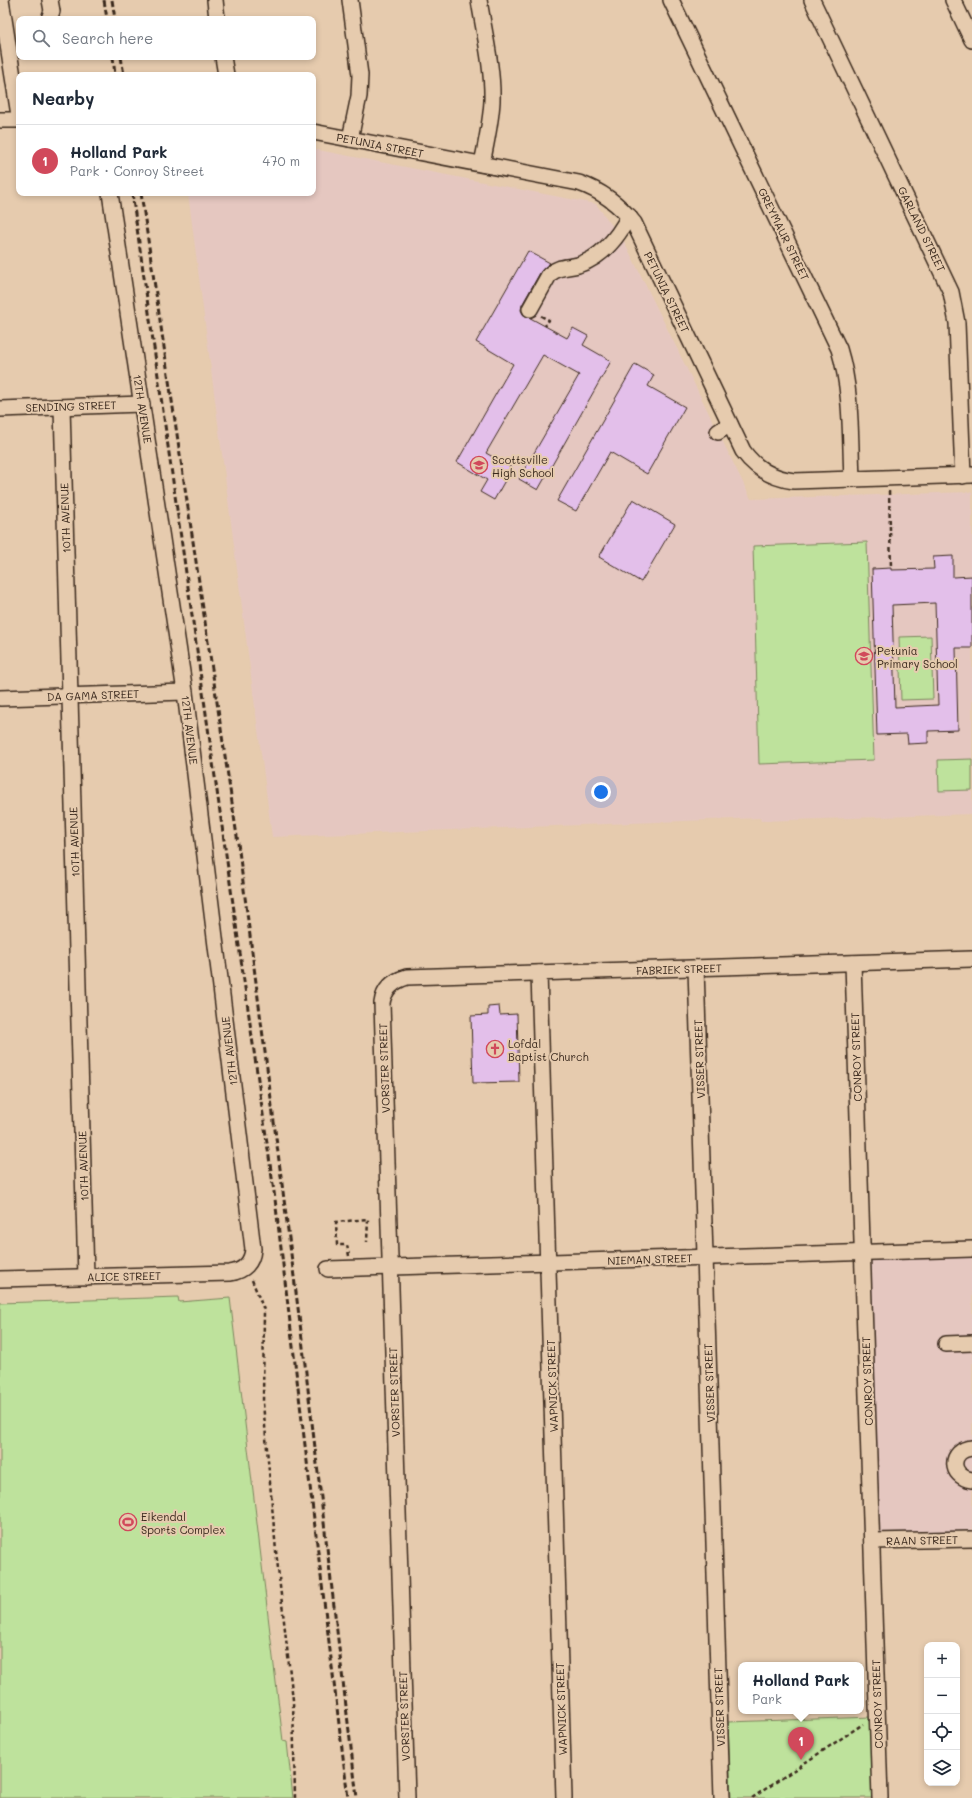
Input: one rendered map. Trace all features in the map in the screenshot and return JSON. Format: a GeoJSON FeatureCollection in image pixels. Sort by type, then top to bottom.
{"type":"FeatureCollection","features":[{"type":"Feature","properties":{"kind":"street"},"geometry":{"type":"LineString","coordinates":[[1,0],[13,37],[16,76]]}},
{"type":"Feature","properties":{"kind":"street"},"geometry":{"type":"LineString","coordinates":[[50,0],[52,11],[50,16]]}},
{"type":"Feature","properties":{"kind":"street"},"geometry":{"type":"LineString","coordinates":[[215,0],[218,16]]}},
{"type":"Feature","properties":{"kind":"street"},"geometry":{"type":"LineString","coordinates":[[350,0],[360,74],[359,96],[350,139]]}},
{"type":"Feature","properties":{"kind":"street"},"geometry":{"type":"LineString","coordinates":[[479,0],[492,82],[491,115],[482,164]]}},
{"type":"Feature","properties":{"kind":"street","name":"GREYMAUR STREET"},"geometry":{"type":"LineString","coordinates":[[671,0],[839,349],[848,389],[852,479]]}},
{"type":"Feature","properties":{"kind":"street","name":"GARLAND STREET"},"geometry":{"type":"LineString","coordinates":[[812,0],[951,292],[957,323],[968,476]]}},
{"type":"Feature","properties":{"kind":"street"},"geometry":{"type":"LineString","coordinates":[[953,0],[972,40]]}},
{"type":"Feature","properties":{"kind":"street"},"geometry":{"type":"LineString","coordinates":[[224,60],[226,72]]}},
{"type":"Feature","properties":{"kind":"street"},"geometry":{"type":"LineString","coordinates":[[0,120],[16,120]]}},
{"type":"Feature","properties":{"kind":"street","name":"PETUNIA STREET"},"geometry":{"type":"LineString","coordinates":[[316,133],[579,183],[609,198],[634,223],[724,428],[748,458],[772,476],[794,481],[968,476]]}},
{"type":"Feature","properties":{"kind":"street","name":"12TH AVENUE"},"geometry":{"type":"LineString","coordinates":[[110,196],[185,692],[253,1249],[250,1261],[246,1266]]}},
{"type":"Feature","properties":{"kind":"street"},"geometry":{"type":"LineString","coordinates":[[530,309],[549,275],[564,267],[577,265],[591,259],[613,240],[628,216]]}},
{"type":"Feature","properties":{"kind":"street","name":"SENDING STREET"},"geometry":{"type":"LineString","coordinates":[[0,409],[142,404]]}},
{"type":"Feature","properties":{"kind":"street","name":"10TH AVENUE"},"geometry":{"type":"LineString","coordinates":[[62,407],[86,1277]]}},
{"type":"Feature","properties":{"kind":"street","name":"DA GAMA STREET"},"geometry":{"type":"LineString","coordinates":[[0,698],[185,692]]}},
{"type":"Feature","properties":{"kind":"street","name":"FABRIEK STREET"},"geometry":{"type":"LineString","coordinates":[[388,987],[400,979],[408,978],[972,959]]}},
{"type":"Feature","properties":{"kind":"street","name":"CONROY STREET"},"geometry":{"type":"LineString","coordinates":[[853,963],[880,1798]]}},
{"type":"Feature","properties":{"kind":"street","name":"VISSER STREET"},"geometry":{"type":"LineString","coordinates":[[696,968],[722,1798]]}},
{"type":"Feature","properties":{"kind":"street","name":"WAPNICK STREET"},"geometry":{"type":"LineString","coordinates":[[539,973],[564,1798]]}},
{"type":"Feature","properties":{"kind":"street","name":"VORSTER STREET"},"geometry":{"type":"LineString","coordinates":[[388,987],[382,1003],[407,1798]]}},
{"type":"Feature","properties":{"kind":"street","name":"NIEMAN STREET"},"geometry":{"type":"LineString","coordinates":[[328,1269],[972,1249]]}},
{"type":"Feature","properties":{"kind":"street","name":"ALICE STREET"},"geometry":{"type":"LineString","coordinates":[[0,1279],[230,1273],[242,1270],[246,1266]]}},
{"type":"Feature","properties":{"kind":"street"},"geometry":{"type":"LineString","coordinates":[[946,1344],[972,1343]]}},
{"type":"Feature","properties":{"kind":"street"},"geometry":{"type":"LineString","coordinates":[[972,1448],[960,1452],[955,1461],[955,1468],[961,1477],[972,1480]]}},
{"type":"Feature","properties":{"kind":"street","name":"RAAN STREET"},"geometry":{"type":"LineString","coordinates":[[872,1541],[972,1538]]}},
{"type":"Feature","properties":{"kind":"path"},"geometry":{"type":"LineString","coordinates":[[888,478],[891,568]]}},
{"type":"Feature","properties":{"kind":"path"},"geometry":{"type":"LineString","coordinates":[[352,1268],[346,1246],[337,1245],[336,1222],[368,1219],[367,1242]]}},
{"type":"Feature","properties":{"kind":"path"},"geometry":{"type":"LineString","coordinates":[[246,1266],[264,1310],[263,1403],[276,1550],[293,1700],[295,1798]]}},
{"type":"Feature","properties":{"kind":"path"},"geometry":{"type":"LineString","coordinates":[[752,1798],[878,1714]]}},
{"type":"Feature","properties":{"kind":"shaded area","name":"Scottsville High School"},"geometry":{"type":"Polygon","coordinates":[[[316,150],[596,204],[625,243],[751,499],[972,492],[972,814],[761,821],[760,818],[272,837],[188,196],[316,196],[316,150]]]}},
{"type":"Feature","properties":{"kind":"shaded area"},"geometry":{"type":"Polygon","coordinates":[[[972,1248],[972,1538],[873,1541],[864,1252],[972,1248]]]}},
{"type":"Feature","properties":{"kind":"green space"},"geometry":{"type":"Polygon","coordinates":[[[867,542],[874,760],[759,764],[753,546],[867,542]]]}},
{"type":"Feature","properties":{"kind":"green space"},"geometry":{"type":"Polygon","coordinates":[[[931,636],[933,699],[901,700],[899,637],[931,636]]]}},
{"type":"Feature","properties":{"kind":"green space"},"geometry":{"type":"Polygon","coordinates":[[[972,759],[972,790],[939,791],[938,760],[972,759]]]}},
{"type":"Feature","properties":{"kind":"green space","name":"Eikendal Sports Complex"},"geometry":{"type":"Polygon","coordinates":[[[178,1297],[179,1302],[230,1298],[283,1741],[287,1742],[293,1798],[0,1798],[0,1303],[178,1297]]]}},
{"type":"Feature","properties":{"kind":"green space"},"geometry":{"type":"Polygon","coordinates":[[[872,1717],[875,1798],[731,1798],[728,1722],[872,1717]]]}},
{"type":"Feature","properties":{"kind":"building"},"geometry":{"type":"Polygon","coordinates":[[[528,251],[550,263],[541,271],[522,305],[521,310],[523,314],[567,338],[573,328],[588,336],[583,345],[611,361],[538,490],[519,479],[579,375],[543,355],[486,453],[512,468],[494,500],[480,492],[487,480],[457,462],[513,364],[476,342],[528,251]]]}},
{"type":"Feature","properties":{"kind":"building"},"geometry":{"type":"Polygon","coordinates":[[[635,364],[654,375],[648,386],[685,407],[647,474],[610,452],[576,511],[557,501],[635,364]]]}},
{"type":"Feature","properties":{"kind":"building"},"geometry":{"type":"Polygon","coordinates":[[[633,499],[675,524],[641,582],[599,557],[633,499]]]}},
{"type":"Feature","properties":{"kind":"building"},"geometry":{"type":"Polygon","coordinates":[[[953,556],[953,577],[972,576],[972,648],[956,648],[958,730],[928,731],[928,743],[908,744],[907,734],[877,735],[872,569],[934,569],[933,557],[953,556]],[[935,603],[892,605],[895,707],[938,705],[935,603]]]}},
{"type":"Feature","properties":{"kind":"building","name":"Lofdal Baptist Church"},"geometry":{"type":"Polygon","coordinates":[[[499,1006],[500,1015],[517,1014],[519,1082],[473,1083],[471,1016],[488,1015],[488,1007],[499,1006]]]}},
{"type":"Feature","properties":{"kind":"railway"},"geometry":{"type":"LineString","coordinates":[[104,0],[107,16]]}},
{"type":"Feature","properties":{"kind":"railway"},"geometry":{"type":"LineString","coordinates":[[112,0],[115,16]]}},
{"type":"Feature","properties":{"kind":"railway"},"geometry":{"type":"LineString","coordinates":[[113,60],[115,72]]}},
{"type":"Feature","properties":{"kind":"railway"},"geometry":{"type":"LineString","coordinates":[[122,60],[124,72]]}},
{"type":"Feature","properties":{"kind":"railway"},"geometry":{"type":"LineString","coordinates":[[132,196],[275,1199],[348,1798]]}},
{"type":"Feature","properties":{"kind":"railway"},"geometry":{"type":"LineString","coordinates":[[141,196],[238,843],[302,1339],[357,1798]]}},
{"type":"Feature","properties":{"kind":"place","name":"Scottsville High School"},"geometry":{"type":"Point","coordinates":[479,465]}},
{"type":"Feature","properties":{"kind":"place","name":"Petunia Primary School"},"geometry":{"type":"Point","coordinates":[864,656]}},
{"type":"Feature","properties":{"kind":"place","name":"Lofdal Baptist Church"},"geometry":{"type":"Point","coordinates":[495,1049]}},
{"type":"Feature","properties":{"kind":"place","name":"Eikendal Sports Complex"},"geometry":{"type":"Point","coordinates":[128,1522]}},
{"type":"Feature","properties":{"kind":"place","name":"Holland Park"},"geometry":{"type":"Point","coordinates":[801,1760]}}]}
